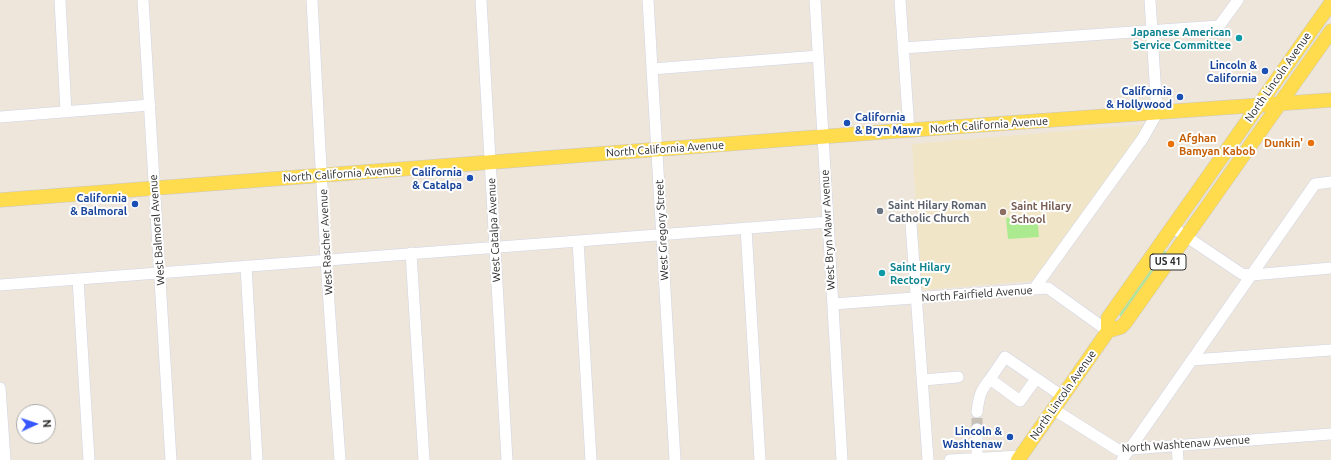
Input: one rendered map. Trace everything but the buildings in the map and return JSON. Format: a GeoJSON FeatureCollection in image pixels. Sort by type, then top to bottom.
{"type":"FeatureCollection","features":[{"type":"Feature","properties":{"kind":"main road","name":"North Lincoln Avenue"},"geometry":{"type":"LineString","coordinates":[[1019,458],[1108,330],[1108,318],[1331,3]]}},
{"type":"Feature","properties":{"kind":"main road","name":"North Lincoln Avenue"},"geometry":{"type":"LineString","coordinates":[[1108,330],[1120,327],[1125,323],[1331,31]]}},
{"type":"Feature","properties":{"kind":"main road","name":"North California Avenue"},"geometry":{"type":"LineString","coordinates":[[0,200],[909,130],[1331,100]]}},
{"type":"Feature","properties":{"kind":"street"},"geometry":{"type":"LineString","coordinates":[[60,0],[66,112]]}},
{"type":"Feature","properties":{"kind":"street","name":"West Balmoral Avenue"},"geometry":{"type":"LineString","coordinates":[[143,0],[172,460]]}},
{"type":"Feature","properties":{"kind":"street","name":"West Rascher Avenue"},"geometry":{"type":"LineString","coordinates":[[312,0],[326,260],[340,460]]}},
{"type":"Feature","properties":{"kind":"street","name":"West Catalpa Avenue"},"geometry":{"type":"LineString","coordinates":[[481,0],[507,460]]}},
{"type":"Feature","properties":{"kind":"street","name":"West Gregory Street"},"geometry":{"type":"LineString","coordinates":[[648,0],[675,460]]}},
{"type":"Feature","properties":{"kind":"street","name":"West Bryn Mawr Avenue"},"geometry":{"type":"LineString","coordinates":[[815,0],[842,460]]}},
{"type":"Feature","properties":{"kind":"street"},"geometry":{"type":"LineString","coordinates":[[900,0],[909,130]]}},
{"type":"Feature","properties":{"kind":"street"},"geometry":{"type":"LineString","coordinates":[[1034,289],[1143,138],[1157,113],[1150,0]]}},
{"type":"Feature","properties":{"kind":"street"},"geometry":{"type":"LineString","coordinates":[[903,48],[1219,26],[1238,0]]}},
{"type":"Feature","properties":{"kind":"street"},"geometry":{"type":"LineString","coordinates":[[652,69],[818,56]]}},
{"type":"Feature","properties":{"kind":"street"},"geometry":{"type":"LineString","coordinates":[[0,117],[150,105]]}},
{"type":"Feature","properties":{"kind":"street"},"geometry":{"type":"LineString","coordinates":[[1122,460],[1315,184],[1331,182]]}},
{"type":"Feature","properties":{"kind":"street"},"geometry":{"type":"LineString","coordinates":[[0,285],[828,222]]}},
{"type":"Feature","properties":{"kind":"street"},"geometry":{"type":"LineString","coordinates":[[911,224],[918,298],[928,460]]}},
{"type":"Feature","properties":{"kind":"street"},"geometry":{"type":"LineString","coordinates":[[1172,227],[1242,274],[1331,268]]}},
{"type":"Feature","properties":{"kind":"street"},"geometry":{"type":"LineString","coordinates":[[746,228],[760,460]]}},
{"type":"Feature","properties":{"kind":"street"},"geometry":{"type":"LineString","coordinates":[[578,241],[591,460]]}},
{"type":"Feature","properties":{"kind":"street"},"geometry":{"type":"LineString","coordinates":[[411,253],[424,460]]}},
{"type":"Feature","properties":{"kind":"street"},"geometry":{"type":"LineString","coordinates":[[246,266],[257,460]]}},
{"type":"Feature","properties":{"kind":"street"},"geometry":{"type":"LineString","coordinates":[[78,279],[89,460]]}},
{"type":"Feature","properties":{"kind":"street","name":"North Fairfield Avenue"},"geometry":{"type":"LineString","coordinates":[[833,304],[1048,288],[1108,330]]}},
{"type":"Feature","properties":{"kind":"street"},"geometry":{"type":"LineString","coordinates":[[1192,360],[1331,350]]}},
{"type":"Feature","properties":{"kind":"street"},"geometry":{"type":"LineString","coordinates":[[977,412],[979,397],[983,388],[1004,357],[1062,396]]}},
{"type":"Feature","properties":{"kind":"street"},"geometry":{"type":"LineString","coordinates":[[923,380],[958,377]]}},
{"type":"Feature","properties":{"kind":"street"},"geometry":{"type":"LineString","coordinates":[[990,379],[1020,401],[1036,379]]}},
{"type":"Feature","properties":{"kind":"street"},"geometry":{"type":"LineString","coordinates":[[0,388],[5,460]]}},
{"type":"Feature","properties":{"kind":"street","name":"North Washtenaw Avenue"},"geometry":{"type":"LineString","coordinates":[[1053,409],[1118,450],[1331,434]]}},
{"type":"Feature","properties":{"kind":"street"},"geometry":{"type":"LineString","coordinates":[[977,429],[977,458]]}},
{"type":"Feature","properties":{"kind":"street"},"geometry":{"type":"LineString","coordinates":[[1177,446],[1178,460]]}},
{"type":"Feature","properties":{"kind":"street"},"geometry":{"type":"LineString","coordinates":[[950,460],[977,458],[1019,458]]}},
{"type":"Feature","properties":{"kind":"shaded area","name":"Saint Hilary School"},"geometry":{"type":"Polygon","coordinates":[[[1151,124],[1040,280],[922,290],[912,144],[1151,124]]]}},
{"type":"Feature","properties":{"kind":"green space"},"geometry":{"type":"Polygon","coordinates":[[[1037,216],[1039,237],[1008,239],[1006,218],[1037,216]]]}},
{"type":"Feature","properties":{"kind":"green space"},"geometry":{"type":"Polygon","coordinates":[[[1164,250],[1168,253],[1122,317],[1119,315],[1164,250]]]}},
{"type":"Feature","properties":{"kind":"tunnel"},"geometry":{"type":"LineString","coordinates":[[977,412],[977,429]]}},
{"type":"Feature","properties":{"kind":"place","name":"Japanese American Service Committee"},"geometry":{"type":"Point","coordinates":[1239,38]}},
{"type":"Feature","properties":{"kind":"place","name":"Lincoln & California"},"geometry":{"type":"Point","coordinates":[1265,71]}},
{"type":"Feature","properties":{"kind":"place","name":"California & Hollywood"},"geometry":{"type":"Point","coordinates":[1180,97]}},
{"type":"Feature","properties":{"kind":"place","name":"California & Bryn Mawr"},"geometry":{"type":"Point","coordinates":[847,123]}},
{"type":"Feature","properties":{"kind":"place","name":"Dunkin'"},"geometry":{"type":"Point","coordinates":[1311,143]}},
{"type":"Feature","properties":{"kind":"place","name":"Afghan Bamyan Kabob"},"geometry":{"type":"Point","coordinates":[1171,144]}},
{"type":"Feature","properties":{"kind":"place","name":"California & Catalpa"},"geometry":{"type":"Point","coordinates":[470,178]}},
{"type":"Feature","properties":{"kind":"place","name":"California & Balmoral"},"geometry":{"type":"Point","coordinates":[135,204]}},
{"type":"Feature","properties":{"kind":"place","name":"Saint Hilary Roman Catholic Church"},"geometry":{"type":"Point","coordinates":[880,211]}},
{"type":"Feature","properties":{"kind":"place","name":"Saint Hilary School"},"geometry":{"type":"Point","coordinates":[1003,212]}},
{"type":"Feature","properties":{"kind":"place","name":"Saint Hilary Rectory"},"geometry":{"type":"Point","coordinates":[882,273]}},
{"type":"Feature","properties":{"kind":"place","name":"Lincoln & Washtenaw"},"geometry":{"type":"Point","coordinates":[1010,437]}}]}
